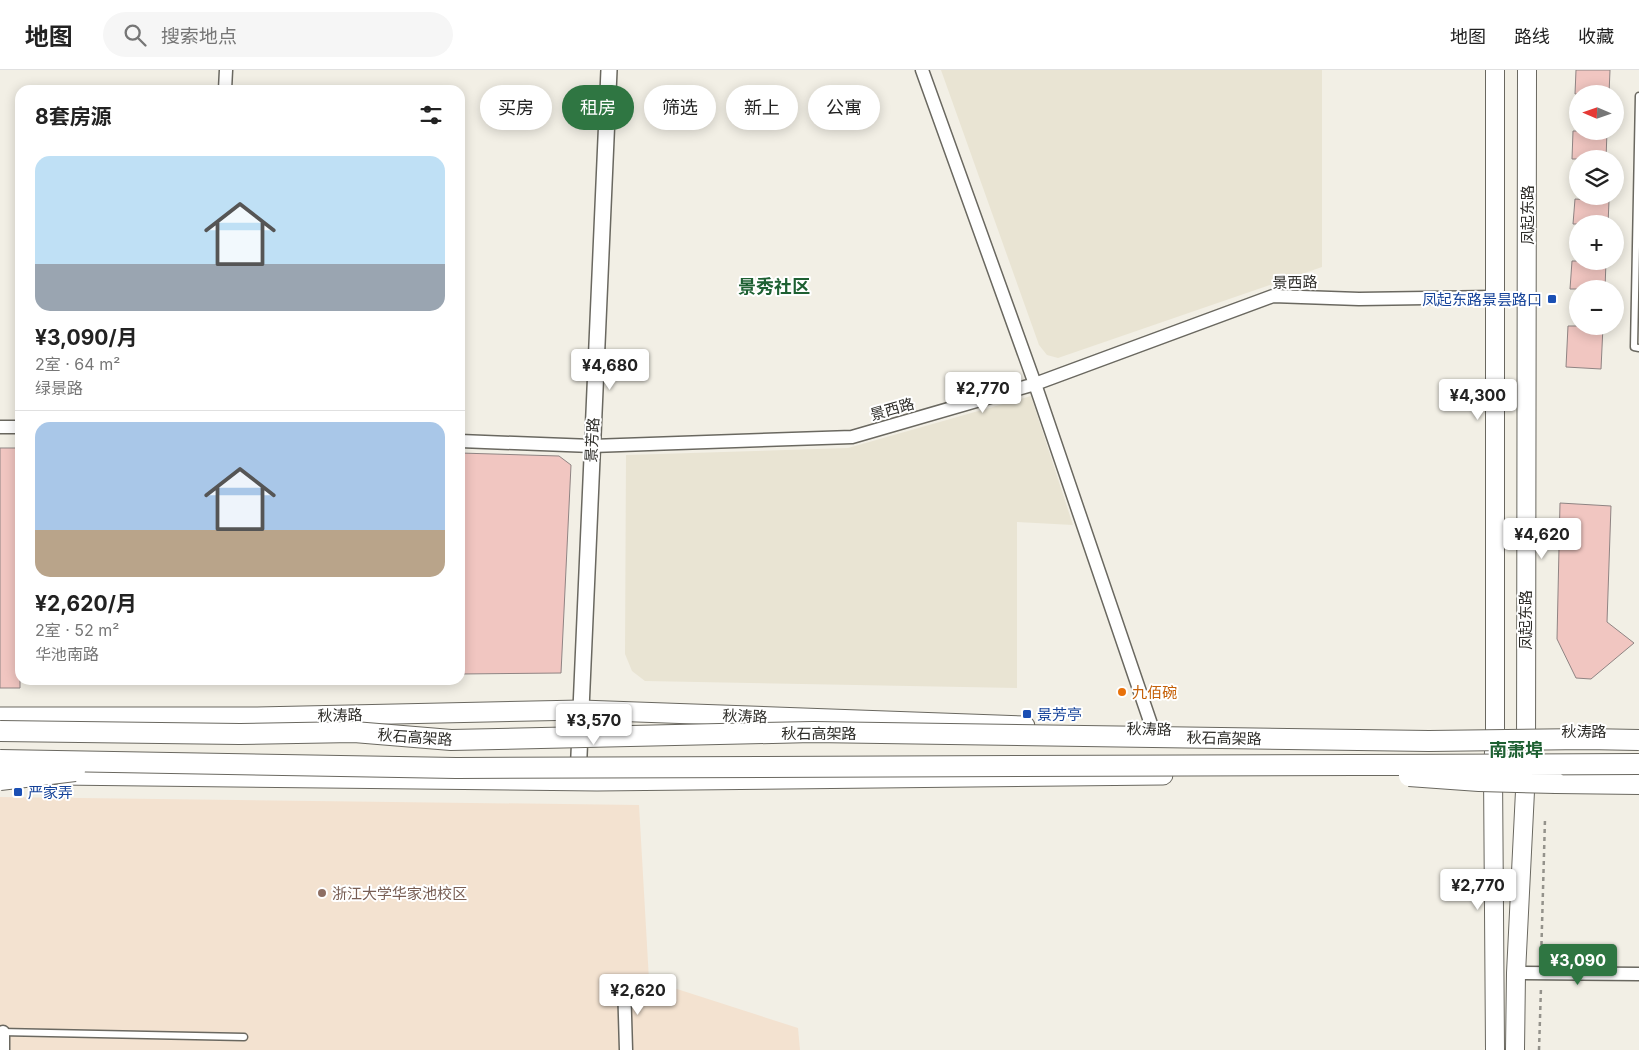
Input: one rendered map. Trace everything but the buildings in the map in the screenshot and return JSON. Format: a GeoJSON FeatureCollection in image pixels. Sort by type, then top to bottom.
{"type":"FeatureCollection","features":[{"type":"Feature","properties":{"kind":"highway"},"geometry":{"type":"LineString","coordinates":[[0,719],[61,732]]}},
{"type":"Feature","properties":{"kind":"highway","name":"秋石高架路"},"geometry":{"type":"LineString","coordinates":[[0,731],[240,734],[354,732],[451,740],[813,732],[1429,741],[1639,740]]}},
{"type":"Feature","properties":{"kind":"highway","name":"秋石高架路"},"geometry":{"type":"LineString","coordinates":[[0,760],[456,768],[1639,764]]}},
{"type":"Feature","properties":{"kind":"highway"},"geometry":{"type":"LineString","coordinates":[[0,780],[144,762]]}},
{"type":"Feature","properties":{"kind":"highway"},"geometry":{"type":"LineString","coordinates":[[1257,765],[1479,781],[1639,784]]}},
{"type":"Feature","properties":{"kind":"main road","name":"凤起东路"},"geometry":{"type":"LineString","coordinates":[[1495,70],[1495,732],[1493,772],[1495,1050]]}},
{"type":"Feature","properties":{"kind":"main road","name":"凤起东路"},"geometry":{"type":"LineString","coordinates":[[1515,1050],[1516,973],[1526,771],[1527,70]]}},
{"type":"Feature","properties":{"kind":"main road","name":"秋涛路"},"geometry":{"type":"LineString","coordinates":[[0,719],[257,717],[580,710],[1154,730],[1495,732],[1639,730]]}},
{"type":"Feature","properties":{"kind":"main road"},"geometry":{"type":"LineString","coordinates":[[0,775],[578,781],[1526,771],[1639,772]]}},
{"type":"Feature","properties":{"kind":"street"},"geometry":{"type":"LineString","coordinates":[[225,85],[226,70]]}},
{"type":"Feature","properties":{"kind":"street","name":"景芳路"},"geometry":{"type":"LineString","coordinates":[[578,781],[610,70]]}},
{"type":"Feature","properties":{"kind":"street"},"geometry":{"type":"LineString","coordinates":[[922,70],[1035,384],[1154,730]]}},
{"type":"Feature","properties":{"kind":"street","name":"景西路"},"geometry":{"type":"LineString","coordinates":[[465,441],[592,446],[852,437],[1035,384],[1273,296],[1359,299],[1494,297]]}},
{"type":"Feature","properties":{"kind":"street"},"geometry":{"type":"LineString","coordinates":[[0,427],[15,427]]}},
{"type":"Feature","properties":{"kind":"street"},"geometry":{"type":"LineString","coordinates":[[1516,973],[1639,974]]}},
{"type":"Feature","properties":{"kind":"street"},"geometry":{"type":"LineString","coordinates":[[624,982],[626,1050]]}},
{"type":"Feature","properties":{"kind":"street"},"geometry":{"type":"LineString","coordinates":[[2,1032],[3,1050]]}},
{"type":"Feature","properties":{"kind":"lane"},"geometry":{"type":"LineString","coordinates":[[1639,96],[1634,347],[1639,348]]}},
{"type":"Feature","properties":{"kind":"lane"},"geometry":{"type":"LineString","coordinates":[[2,1032],[244,1036]]}},
{"type":"Feature","properties":{"kind":"path"},"geometry":{"type":"LineString","coordinates":[[1539,1050],[1545,819]]}},
{"type":"Feature","properties":{"kind":"shaded area"},"geometry":{"type":"Polygon","coordinates":[[[941,70],[1322,70],[1322,267],[1058,358],[1047,355],[1039,345],[941,70]]]}},
{"type":"Feature","properties":{"kind":"shaded area"},"geometry":{"type":"Polygon","coordinates":[[[1031,396],[1073,525],[1017,522],[1017,688],[645,681],[632,671],[625,654],[626,455],[848,448],[1031,396]]]}},
{"type":"Feature","properties":{"kind":"shaded area","name":"浙江大学华家池校区"},"geometry":{"type":"Polygon","coordinates":[[[0,797],[639,805],[649,980],[798,1028],[800,1050],[0,1050],[0,797]]]}},
{"type":"Feature","properties":{"kind":"place","name":"凤起东路景昙路口"},"geometry":{"type":"Point","coordinates":[1552,299]}},
{"type":"Feature","properties":{"kind":"place","name":"九佰碗"},"geometry":{"type":"Point","coordinates":[1122,692]}},
{"type":"Feature","properties":{"kind":"place","name":"景芳亭"},"geometry":{"type":"Point","coordinates":[1027,714]}},
{"type":"Feature","properties":{"kind":"place","name":"严家弄"},"geometry":{"type":"Point","coordinates":[18,792]}},
{"type":"Feature","properties":{"kind":"place","name":"浙江大学华家池校区"},"geometry":{"type":"Point","coordinates":[322,893]}},
{"type":"Feature","properties":{"kind":"district","name":"景秀社区"},"geometry":{"type":"Point","coordinates":[774,286]}},
{"type":"Feature","properties":{"kind":"district","name":"南萧埠"},"geometry":{"type":"Point","coordinates":[1516,749]}}]}
